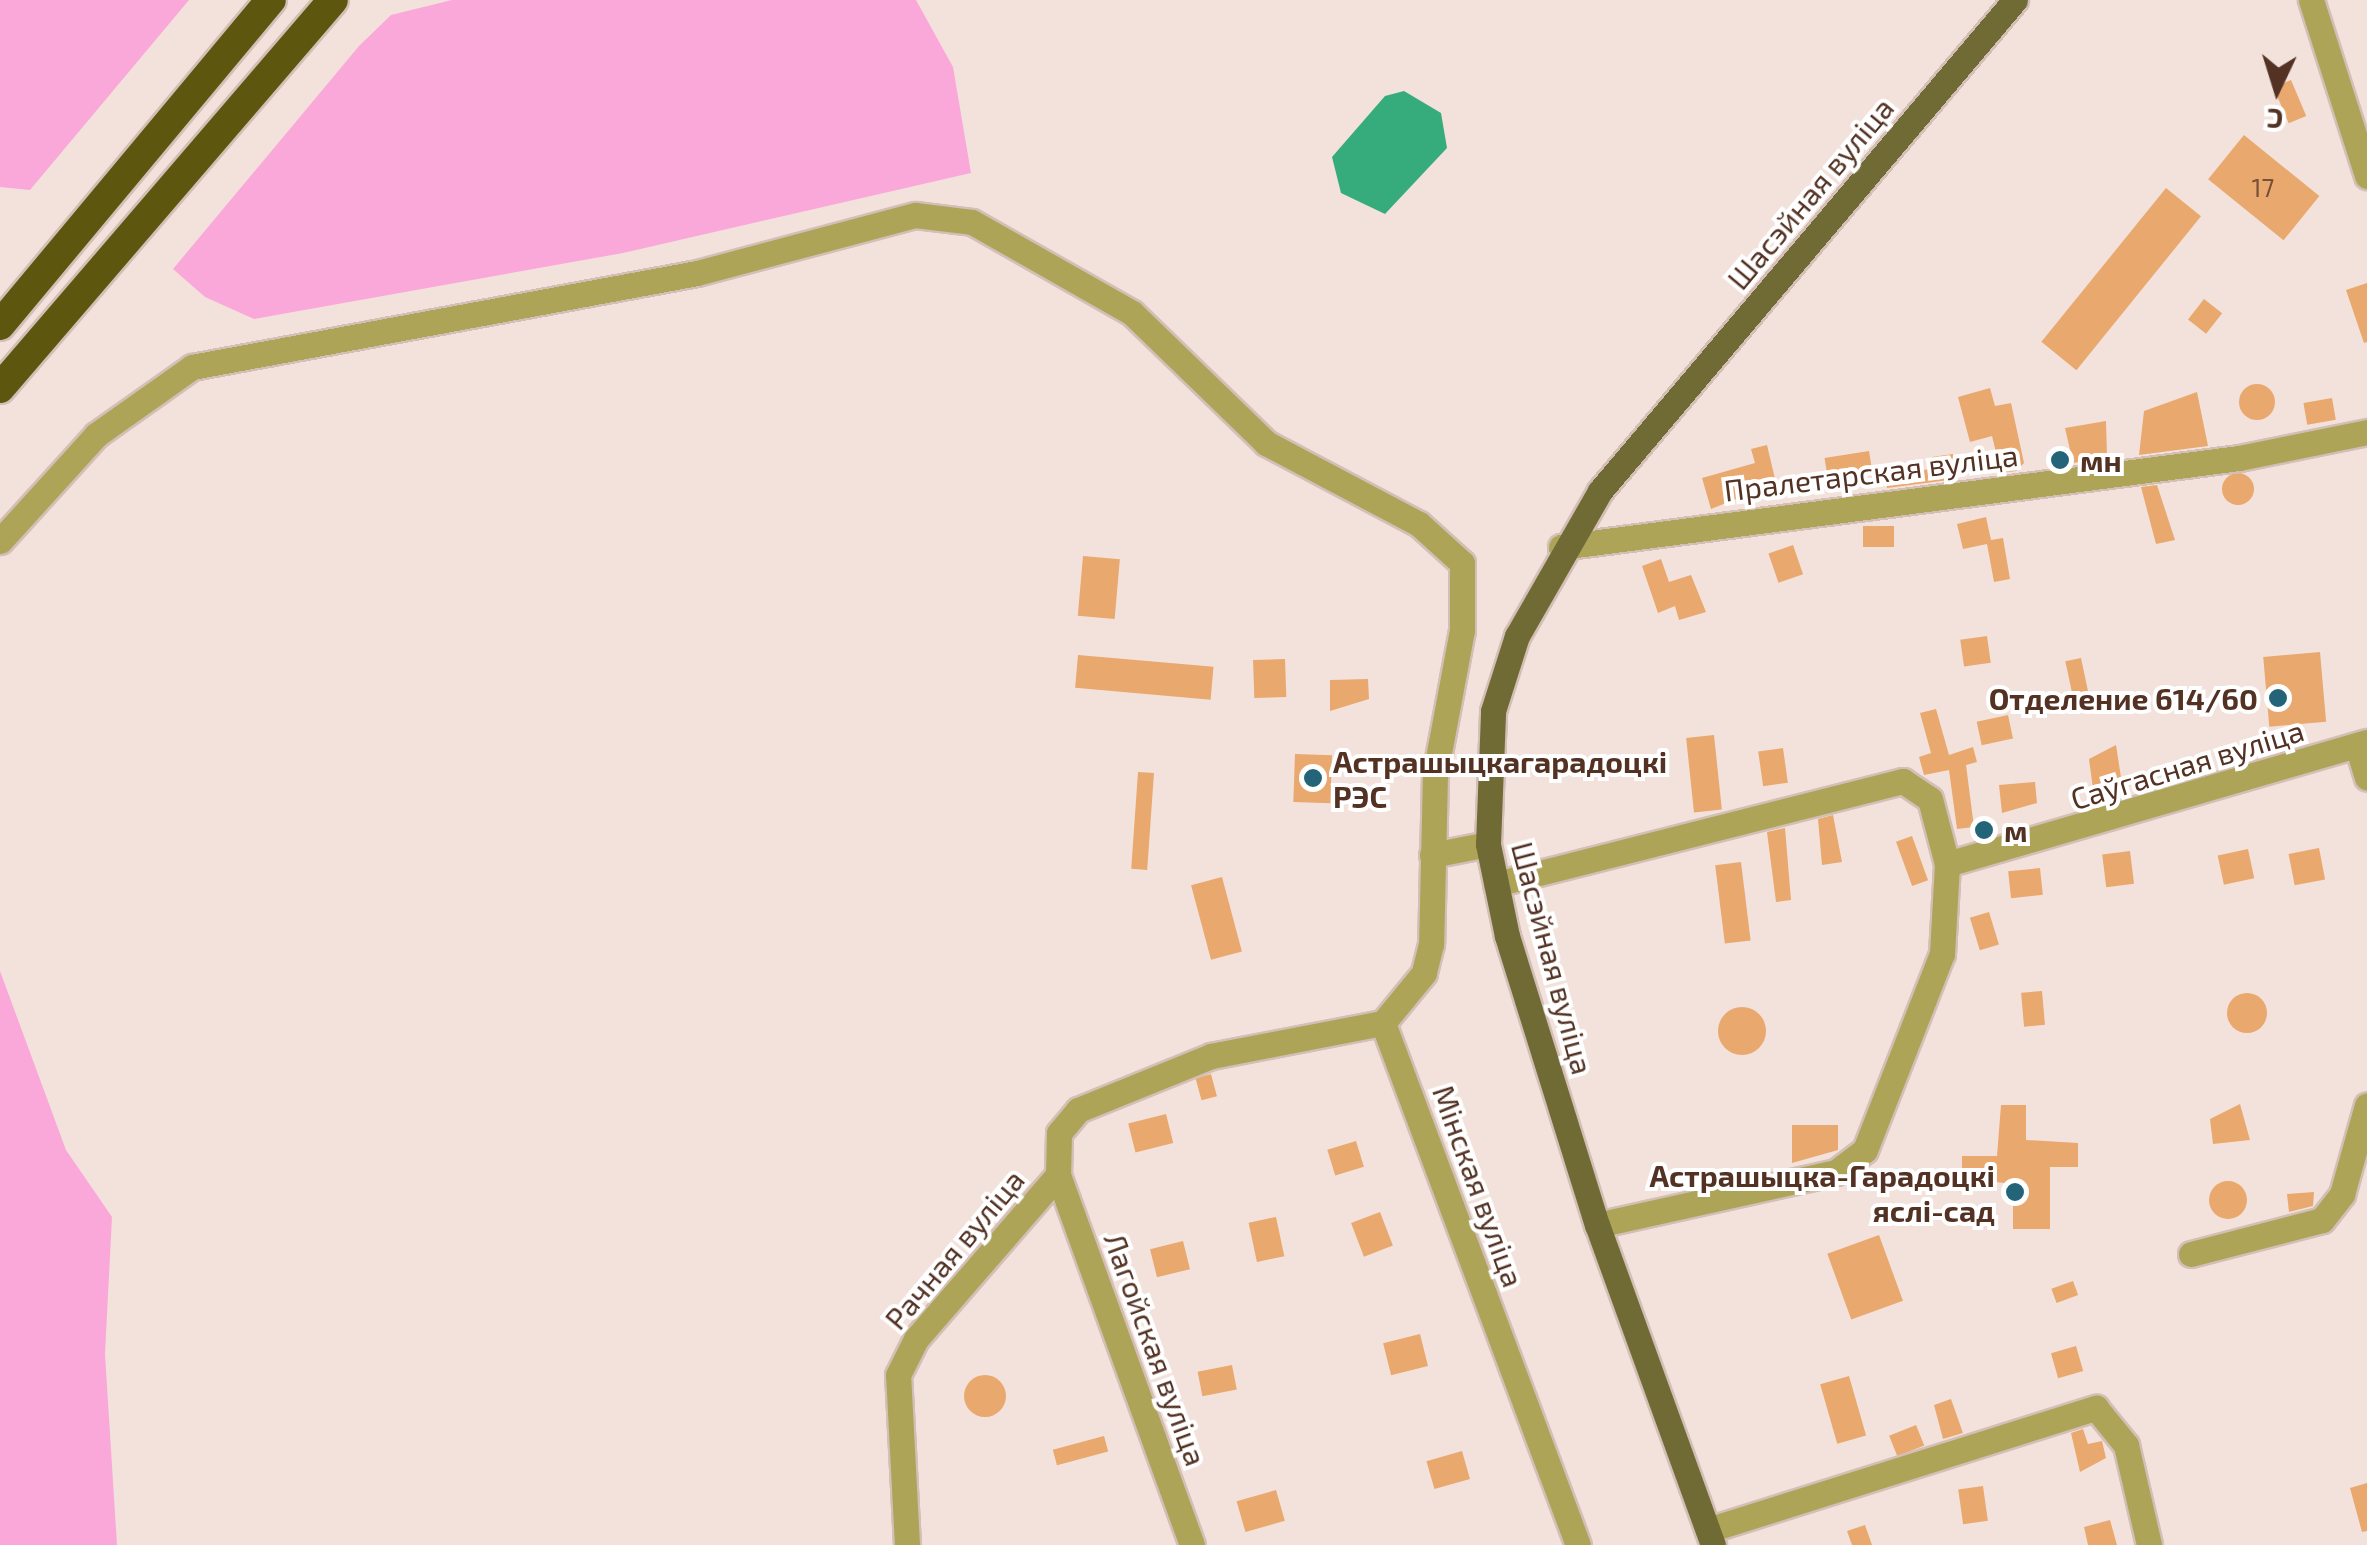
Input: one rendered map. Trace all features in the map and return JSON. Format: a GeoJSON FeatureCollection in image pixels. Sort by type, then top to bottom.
{"type":"FeatureCollection","features":[{"type":"Feature","properties":{"kind":"highway"},"geometry":{"type":"LineString","coordinates":[[0,325],[270,0]]}},
{"type":"Feature","properties":{"kind":"highway"},"geometry":{"type":"LineString","coordinates":[[0,388],[333,0]]}},
{"type":"Feature","properties":{"kind":"main road","name":"Шасэйная вуліца"},"geometry":{"type":"LineString","coordinates":[[1710,1538],[1597,1225],[1496,884],[1488,844],[1493,712],[1517,636],[1561,547],[2015,0]]}},
{"type":"Feature","properties":{"kind":"street"},"geometry":{"type":"LineString","coordinates":[[2311,0],[2365,164]]}},
{"type":"Feature","properties":{"kind":"street"},"geometry":{"type":"LineString","coordinates":[[0,540],[96,435],[192,367],[697,273],[915,215],[948,216],[1132,313],[1266,443],[1457,554],[1465,598],[1435,774],[1424,972],[1383,1023],[1211,1056],[1110,1094],[1070,1116],[1059,1132],[1058,1175]]}},
{"type":"Feature","properties":{"kind":"street","name":"Пралетарская вуліца"},"geometry":{"type":"LineString","coordinates":[[1561,547],[2239,458],[2367,432]]}},
{"type":"Feature","properties":{"kind":"street"},"geometry":{"type":"LineString","coordinates":[[2362,743],[2367,777]]}},
{"type":"Feature","properties":{"kind":"street","name":"Саўгасная вуліца"},"geometry":{"type":"LineString","coordinates":[[1948,864],[2362,743]]}},
{"type":"Feature","properties":{"kind":"street"},"geometry":{"type":"LineString","coordinates":[[1496,884],[1903,780],[1930,800],[1948,864],[1942,954],[1865,1150],[1836,1172],[1597,1225]]}},
{"type":"Feature","properties":{"kind":"street"},"geometry":{"type":"LineString","coordinates":[[1432,855],[1488,844]]}},
{"type":"Feature","properties":{"kind":"street","name":"Мінская вуліца"},"geometry":{"type":"LineString","coordinates":[[1383,1023],[1578,1545]]}},
{"type":"Feature","properties":{"kind":"street"},"geometry":{"type":"LineString","coordinates":[[2191,1254],[2322,1220],[2342,1194],[2367,1105]]}},
{"type":"Feature","properties":{"kind":"street","name":"Рачная вуліца"},"geometry":{"type":"LineString","coordinates":[[907,1545],[898,1375],[916,1339],[1058,1175]]}},
{"type":"Feature","properties":{"kind":"street","name":"Лагойская вуліца"},"geometry":{"type":"LineString","coordinates":[[1058,1175],[1192,1545]]}},
{"type":"Feature","properties":{"kind":"street"},"geometry":{"type":"LineString","coordinates":[[1710,1538],[2096,1408],[2126,1444],[2149,1545]]}},
{"type":"Feature","properties":{"kind":"shaded area"},"geometry":{"type":"Polygon","coordinates":[[[0,0],[189,0],[30,190],[0,187],[0,0]]]}},
{"type":"Feature","properties":{"kind":"shaded area"},"geometry":{"type":"Polygon","coordinates":[[[452,0],[916,0],[953,67],[971,173],[623,253],[254,319],[205,297],[173,269],[359,46],[391,15],[452,0]]]}},
{"type":"Feature","properties":{"kind":"shaded area"},"geometry":{"type":"Polygon","coordinates":[[[1404,91],[1441,113],[1447,148],[1385,214],[1341,193],[1332,157],[1385,96],[1404,91]]]}},
{"type":"Feature","properties":{"kind":"shaded area"},"geometry":{"type":"Polygon","coordinates":[[[0,971],[66,1150],[112,1217],[105,1354],[117,1545],[0,1545],[0,971]]]}},
{"type":"Feature","properties":{"kind":"building"},"geometry":{"type":"Polygon","coordinates":[[[2291,80],[2306,116],[2289,123],[2274,87],[2291,80]]]}},
{"type":"Feature","properties":{"kind":"building"},"geometry":{"type":"Polygon","coordinates":[[[2244,135],[2319,196],[2284,240],[2208,179],[2244,135]]]}},
{"type":"Feature","properties":{"kind":"building"},"geometry":{"type":"Polygon","coordinates":[[[2166,188],[2201,216],[2076,370],[2041,342],[2166,188]]]}},
{"type":"Feature","properties":{"kind":"building"},"geometry":{"type":"Polygon","coordinates":[[[2367,283],[2367,342],[2364,343],[2346,290],[2367,283]]]}},
{"type":"Feature","properties":{"kind":"building"},"geometry":{"type":"Polygon","coordinates":[[[2204,299],[2222,313],[2206,334],[2188,319],[2204,299]]]}},
{"type":"Feature","properties":{"kind":"building"},"geometry":{"type":"Polygon","coordinates":[[[2257,384],[2270,389],[2275,402],[2270,415],[2257,420],[2244,415],[2239,402],[2244,389],[2257,384]]]}},
{"type":"Feature","properties":{"kind":"building"},"geometry":{"type":"Polygon","coordinates":[[[1990,388],[1995,406],[2011,403],[2024,463],[2016,471],[2001,473],[1992,436],[1970,442],[1958,397],[1990,388]]]}},
{"type":"Feature","properties":{"kind":"building"},"geometry":{"type":"Polygon","coordinates":[[[2197,392],[2208,446],[2139,455],[2144,411],[2197,392]]]}},
{"type":"Feature","properties":{"kind":"building"},"geometry":{"type":"Polygon","coordinates":[[[2332,398],[2336,420],[2307,425],[2303,403],[2332,398]]]}},
{"type":"Feature","properties":{"kind":"building"},"geometry":{"type":"Polygon","coordinates":[[[2106,421],[2107,457],[2073,463],[2065,428],[2106,421]]]}},
{"type":"Feature","properties":{"kind":"building"},"geometry":{"type":"Polygon","coordinates":[[[1767,445],[1776,483],[1711,509],[1702,478],[1755,463],[1751,449],[1767,445]]]}},
{"type":"Feature","properties":{"kind":"building"},"geometry":{"type":"Polygon","coordinates":[[[1869,451],[1872,470],[1828,477],[1825,458],[1869,451]]]}},
{"type":"Feature","properties":{"kind":"building"},"geometry":{"type":"Polygon","coordinates":[[[1953,454],[1956,479],[1887,488],[1886,473],[1934,469],[1932,457],[1953,454]]]}},
{"type":"Feature","properties":{"kind":"building"},"geometry":{"type":"Polygon","coordinates":[[[2238,473],[2249,478],[2254,489],[2249,500],[2238,505],[2227,500],[2222,489],[2227,478],[2238,473]]]}},
{"type":"Feature","properties":{"kind":"building"},"geometry":{"type":"Polygon","coordinates":[[[2157,485],[2175,540],[2156,544],[2141,487],[2157,485]]]}},
{"type":"Feature","properties":{"kind":"building"},"geometry":{"type":"Polygon","coordinates":[[[1986,517],[1991,540],[2003,538],[2010,579],[1994,582],[1987,544],[1963,549],[1957,524],[1986,517]]]}},
{"type":"Feature","properties":{"kind":"building"},"geometry":{"type":"Polygon","coordinates":[[[1863,526],[1894,526],[1894,547],[1863,547],[1863,526]]]}},
{"type":"Feature","properties":{"kind":"building"},"geometry":{"type":"Polygon","coordinates":[[[1793,545],[1803,574],[1779,583],[1768,553],[1793,545]]]}},
{"type":"Feature","properties":{"kind":"building"},"geometry":{"type":"Polygon","coordinates":[[[1083,556],[1120,559],[1115,619],[1078,616],[1083,556]]]}},
{"type":"Feature","properties":{"kind":"building"},"geometry":{"type":"Polygon","coordinates":[[[1661,559],[1669,582],[1691,575],[1706,612],[1679,620],[1675,606],[1658,613],[1642,566],[1661,559]]]}},
{"type":"Feature","properties":{"kind":"building"},"geometry":{"type":"Polygon","coordinates":[[[1987,636],[1991,663],[1964,666],[1960,640],[1987,636]]]}},
{"type":"Feature","properties":{"kind":"building"},"geometry":{"type":"Polygon","coordinates":[[[2320,652],[2326,722],[2269,727],[2263,657],[2320,652]]]}},
{"type":"Feature","properties":{"kind":"building"},"geometry":{"type":"Polygon","coordinates":[[[1078,655],[1213,667],[1211,700],[1075,688],[1078,655]]]}},
{"type":"Feature","properties":{"kind":"building"},"geometry":{"type":"Polygon","coordinates":[[[2081,658],[2088,692],[2073,696],[2065,661],[2081,658]]]}},
{"type":"Feature","properties":{"kind":"building"},"geometry":{"type":"Polygon","coordinates":[[[1285,659],[1286,697],[1254,698],[1253,660],[1285,659]]]}},
{"type":"Feature","properties":{"kind":"building"},"geometry":{"type":"Polygon","coordinates":[[[1368,679],[1369,699],[1330,711],[1330,680],[1368,679]]]}},
{"type":"Feature","properties":{"kind":"building"},"geometry":{"type":"Polygon","coordinates":[[[1936,709],[1949,755],[1973,747],[1977,762],[1966,765],[1974,827],[1957,829],[1949,770],[1924,775],[1919,757],[1931,753],[1920,713],[1936,709]]]}},
{"type":"Feature","properties":{"kind":"building"},"geometry":{"type":"Polygon","coordinates":[[[2008,715],[2013,738],[1982,745],[1977,722],[2008,715]]]}},
{"type":"Feature","properties":{"kind":"building"},"geometry":{"type":"Polygon","coordinates":[[[1714,735],[1722,810],[1694,813],[1686,738],[1714,735]]]}},
{"type":"Feature","properties":{"kind":"building"},"geometry":{"type":"Polygon","coordinates":[[[2116,745],[2122,784],[2093,789],[2089,759],[2116,745]]]}},
{"type":"Feature","properties":{"kind":"building"},"geometry":{"type":"Polygon","coordinates":[[[1783,748],[1788,783],[1763,786],[1758,751],[1783,748]]]}},
{"type":"Feature","properties":{"kind":"building","name":"Астрашыцкагарадоцкі РЭС"},"geometry":{"type":"Polygon","coordinates":[[[1295,754],[1332,755],[1330,803],[1293,802],[1295,754]]]}},
{"type":"Feature","properties":{"kind":"building"},"geometry":{"type":"Polygon","coordinates":[[[1138,772],[1154,773],[1147,870],[1131,869],[1138,772]]]}},
{"type":"Feature","properties":{"kind":"building"},"geometry":{"type":"Polygon","coordinates":[[[2035,782],[2037,803],[2002,813],[1999,785],[2035,782]]]}},
{"type":"Feature","properties":{"kind":"building"},"geometry":{"type":"Polygon","coordinates":[[[1833,815],[1842,862],[1822,865],[1818,819],[1833,815]]]}},
{"type":"Feature","properties":{"kind":"building"},"geometry":{"type":"Polygon","coordinates":[[[1785,828],[1791,900],[1776,902],[1767,832],[1785,828]]]}},
{"type":"Feature","properties":{"kind":"building"},"geometry":{"type":"Polygon","coordinates":[[[1912,836],[1928,880],[1912,886],[1896,842],[1912,836]]]}},
{"type":"Feature","properties":{"kind":"building"},"geometry":{"type":"Polygon","coordinates":[[[2319,848],[2325,879],[2295,885],[2289,854],[2319,848]]]}},
{"type":"Feature","properties":{"kind":"building"},"geometry":{"type":"Polygon","coordinates":[[[2248,849],[2254,878],[2224,885],[2218,855],[2248,849]]]}},
{"type":"Feature","properties":{"kind":"building"},"geometry":{"type":"Polygon","coordinates":[[[2130,851],[2134,884],[2106,887],[2102,854],[2130,851]]]}},
{"type":"Feature","properties":{"kind":"building"},"geometry":{"type":"Polygon","coordinates":[[[1741,862],[1751,940],[1725,944],[1715,865],[1741,862]]]}},
{"type":"Feature","properties":{"kind":"building"},"geometry":{"type":"Polygon","coordinates":[[[2040,868],[2043,895],[2011,898],[2008,871],[2040,868]]]}},
{"type":"Feature","properties":{"kind":"building"},"geometry":{"type":"Polygon","coordinates":[[[1222,877],[1242,951],[1211,960],[1191,885],[1222,877]]]}},
{"type":"Feature","properties":{"kind":"building"},"geometry":{"type":"Polygon","coordinates":[[[1989,912],[1999,945],[1980,950],[1970,918],[1989,912]]]}},
{"type":"Feature","properties":{"kind":"building"},"geometry":{"type":"Polygon","coordinates":[[[2042,991],[2045,1025],[2024,1027],[2021,993],[2042,991]]]}},
{"type":"Feature","properties":{"kind":"building"},"geometry":{"type":"Polygon","coordinates":[[[2247,993],[2261,999],[2267,1013],[2261,1027],[2247,1033],[2233,1027],[2227,1013],[2233,999],[2247,993]]]}},
{"type":"Feature","properties":{"kind":"building"},"geometry":{"type":"Polygon","coordinates":[[[1742,1007],[1759,1014],[1766,1031],[1759,1048],[1742,1055],[1725,1048],[1718,1031],[1725,1014],[1742,1007]]]}},
{"type":"Feature","properties":{"kind":"building"},"geometry":{"type":"Polygon","coordinates":[[[1211,1074],[1217,1096],[1201,1100],[1196,1078],[1211,1074]]]}},
{"type":"Feature","properties":{"kind":"building"},"geometry":{"type":"Polygon","coordinates":[[[2240,1104],[2250,1140],[2213,1144],[2210,1119],[2240,1104]]]}},
{"type":"Feature","properties":{"kind":"building"},"geometry":{"type":"Polygon","coordinates":[[[2001,1105],[2026,1105],[2026,1140],[2078,1143],[2078,1167],[2050,1167],[2050,1229],[2013,1229],[2013,1184],[1962,1178],[1962,1156],[1997,1156],[2001,1105]]]}},
{"type":"Feature","properties":{"kind":"building"},"geometry":{"type":"Polygon","coordinates":[[[1166,1114],[1173,1143],[1135,1153],[1128,1123],[1166,1114]]]}},
{"type":"Feature","properties":{"kind":"building"},"geometry":{"type":"Polygon","coordinates":[[[1792,1125],[1838,1125],[1838,1150],[1792,1163],[1792,1125]]]}},
{"type":"Feature","properties":{"kind":"building"},"geometry":{"type":"Polygon","coordinates":[[[1356,1141],[1364,1167],[1335,1176],[1327,1150],[1356,1141]]]}},
{"type":"Feature","properties":{"kind":"building"},"geometry":{"type":"Polygon","coordinates":[[[2228,1181],[2242,1186],[2247,1200],[2242,1214],[2228,1219],[2214,1214],[2209,1200],[2214,1186],[2228,1181]]]}},
{"type":"Feature","properties":{"kind":"building"},"geometry":{"type":"Polygon","coordinates":[[[2314,1192],[2313,1206],[2289,1212],[2287,1194],[2314,1192]]]}},
{"type":"Feature","properties":{"kind":"building"},"geometry":{"type":"Polygon","coordinates":[[[1380,1212],[1393,1246],[1364,1257],[1351,1223],[1380,1212]]]}},
{"type":"Feature","properties":{"kind":"building"},"geometry":{"type":"Polygon","coordinates":[[[1276,1217],[1284,1256],[1257,1262],[1249,1223],[1276,1217]]]}},
{"type":"Feature","properties":{"kind":"building"},"geometry":{"type":"Polygon","coordinates":[[[1879,1235],[1903,1301],[1851,1320],[1827,1254],[1879,1235]]]}},
{"type":"Feature","properties":{"kind":"building"},"geometry":{"type":"Polygon","coordinates":[[[1183,1241],[1190,1269],[1157,1277],[1150,1249],[1183,1241]]]}},
{"type":"Feature","properties":{"kind":"building"},"geometry":{"type":"Polygon","coordinates":[[[2073,1281],[2078,1295],[2057,1303],[2051,1289],[2073,1281]]]}},
{"type":"Feature","properties":{"kind":"building"},"geometry":{"type":"Polygon","coordinates":[[[1420,1334],[1428,1366],[1391,1375],[1383,1343],[1420,1334]]]}},
{"type":"Feature","properties":{"kind":"building"},"geometry":{"type":"Polygon","coordinates":[[[2076,1346],[2083,1371],[2058,1378],[2051,1353],[2076,1346]]]}},
{"type":"Feature","properties":{"kind":"building"},"geometry":{"type":"Polygon","coordinates":[[[1232,1365],[1237,1390],[1202,1396],[1198,1372],[1232,1365]]]}},
{"type":"Feature","properties":{"kind":"building"},"geometry":{"type":"Polygon","coordinates":[[[985,1375],[1000,1381],[1006,1396],[1000,1411],[985,1417],[970,1411],[964,1396],[970,1381],[985,1375]]]}},
{"type":"Feature","properties":{"kind":"building"},"geometry":{"type":"Polygon","coordinates":[[[1849,1376],[1866,1436],[1837,1444],[1820,1384],[1849,1376]]]}},
{"type":"Feature","properties":{"kind":"building"},"geometry":{"type":"Polygon","coordinates":[[[1951,1399],[1963,1433],[1943,1439],[1934,1405],[1951,1399]]]}},
{"type":"Feature","properties":{"kind":"building"},"geometry":{"type":"Polygon","coordinates":[[[1916,1425],[1924,1445],[1897,1456],[1889,1436],[1916,1425]]]}},
{"type":"Feature","properties":{"kind":"building"},"geometry":{"type":"Polygon","coordinates":[[[2083,1429],[2088,1444],[2102,1441],[2106,1458],[2080,1472],[2071,1433],[2083,1429]]]}},
{"type":"Feature","properties":{"kind":"building"},"geometry":{"type":"Polygon","coordinates":[[[1104,1436],[1108,1451],[1057,1465],[1053,1450],[1104,1436]]]}},
{"type":"Feature","properties":{"kind":"building"},"geometry":{"type":"Polygon","coordinates":[[[1462,1451],[1470,1479],[1434,1489],[1426,1461],[1462,1451]]]}},
{"type":"Feature","properties":{"kind":"building"},"geometry":{"type":"Polygon","coordinates":[[[2367,1483],[2367,1531],[2362,1532],[2350,1488],[2367,1483]]]}},
{"type":"Feature","properties":{"kind":"building"},"geometry":{"type":"Polygon","coordinates":[[[1983,1486],[1988,1521],[1963,1524],[1958,1489],[1983,1486]]]}},
{"type":"Feature","properties":{"kind":"building"},"geometry":{"type":"Polygon","coordinates":[[[1276,1490],[1285,1521],[1245,1532],[1237,1501],[1276,1490]]]}},
{"type":"Feature","properties":{"kind":"building"},"geometry":{"type":"Polygon","coordinates":[[[2110,1520],[2117,1545],[2088,1545],[2084,1527],[2110,1520]]]}},
{"type":"Feature","properties":{"kind":"building"},"geometry":{"type":"Polygon","coordinates":[[[1865,1525],[1872,1545],[1852,1545],[1847,1531],[1865,1525]]]}},
{"type":"Feature","properties":{"kind":"place","name":"мн"},"geometry":{"type":"Point","coordinates":[2060,460]}},
{"type":"Feature","properties":{"kind":"place","name":"Отделение 614/60"},"geometry":{"type":"Point","coordinates":[2278,698]}},
{"type":"Feature","properties":{"kind":"place","name":"Астрашыцкагарадоцкі РЭС"},"geometry":{"type":"Point","coordinates":[1313,778]}},
{"type":"Feature","properties":{"kind":"place","name":"м"},"geometry":{"type":"Point","coordinates":[1984,830]}},
{"type":"Feature","properties":{"kind":"place","name":"Астрашыцка-Гарадоцкі яслі-сад"},"geometry":{"type":"Point","coordinates":[2015,1192]}}]}
